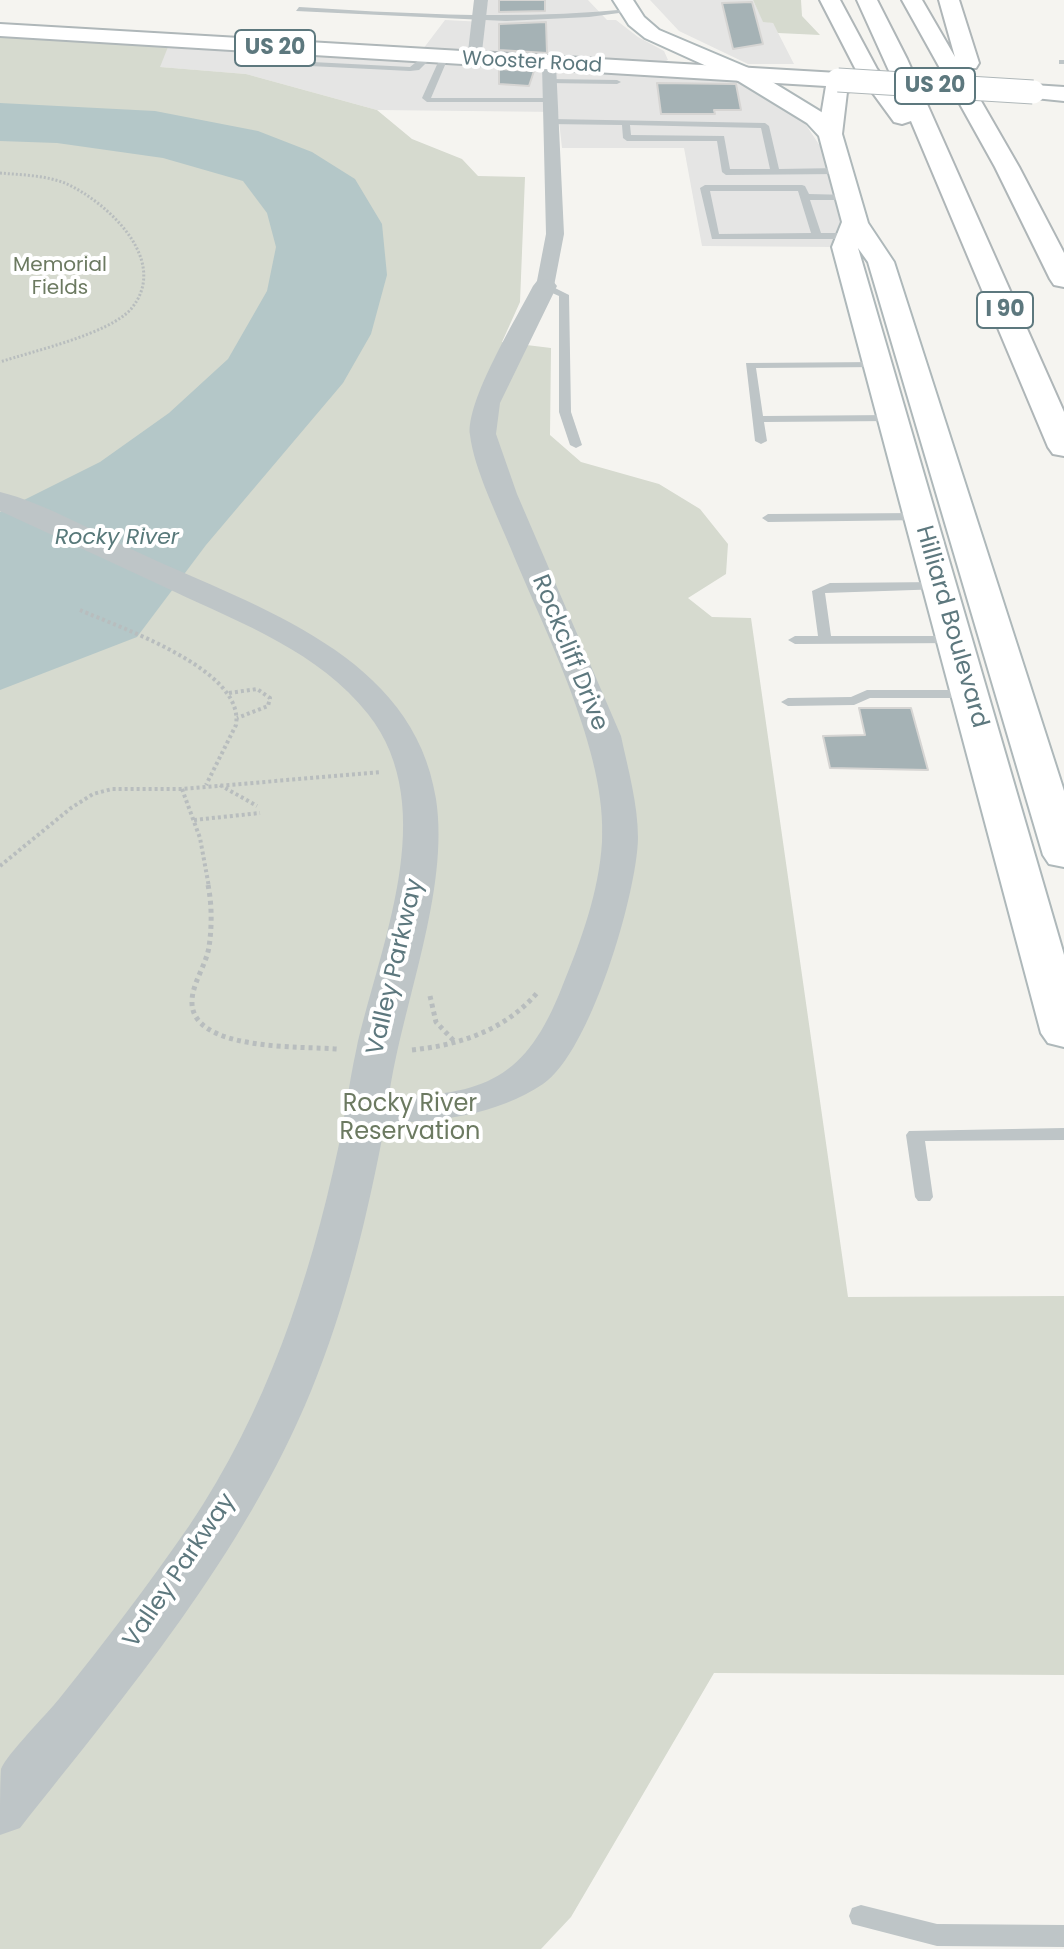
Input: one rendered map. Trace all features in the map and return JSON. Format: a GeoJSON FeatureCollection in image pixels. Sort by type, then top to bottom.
{"type":"FeatureCollection","features":[{"type":"Feature","properties":{"kind":"main road"},"geometry":{"type":"LineString","coordinates":[[830,0],[867,70],[944,174]]}},
{"type":"Feature","properties":{"kind":"main road","name":"I 90"},"geometry":{"type":"LineString","coordinates":[[867,0],[896,59],[1064,447]]}},
{"type":"Feature","properties":{"kind":"main road","name":"I 90"},"geometry":{"type":"LineString","coordinates":[[912,0],[989,135],[1064,279]]}},
{"type":"Feature","properties":{"kind":"main road"},"geometry":{"type":"LineString","coordinates":[[949,0],[989,135]]}},
{"type":"Feature","properties":{"kind":"main road"},"geometry":{"type":"LineString","coordinates":[[629,3],[652,34],[743,74],[815,118],[830,134]]}},
{"type":"Feature","properties":{"kind":"main road","name":"Wooster Road"},"geometry":{"type":"LineString","coordinates":[[0,30],[474,60],[550,73],[743,74],[843,83],[1064,94]]}},
{"type":"Feature","properties":{"kind":"main road"},"geometry":{"type":"LineString","coordinates":[[830,134],[843,83]]}},
{"type":"Feature","properties":{"kind":"main road","name":"Hilliard Boulevard"},"geometry":{"type":"LineString","coordinates":[[830,134],[839,171],[845,247],[1064,1033]]}},
{"type":"Feature","properties":{"kind":"main road","name":"Hilliard Boulevard"},"geometry":{"type":"LineString","coordinates":[[841,223],[881,262],[1064,855]]}},
{"type":"Feature","properties":{"kind":"street"},"geometry":{"type":"LineString","coordinates":[[474,60],[481,0]]}},
{"type":"Feature","properties":{"kind":"street","name":"Rockcliff Drive"},"geometry":{"type":"LineString","coordinates":[[367,1110],[402,1111],[455,1105],[496,1093],[535,1072],[566,1025],[594,953],[609,901],[620,840],[613,776],[604,736],[503,494],[483,434],[487,403],[545,286],[555,234],[550,73]]}},
{"type":"Feature","properties":{"kind":"street","name":"Valley Parkway"},"geometry":{"type":"LineString","coordinates":[[0,500],[294,636],[331,659],[369,693],[397,732],[412,767],[420,805],[421,842],[417,874],[336,1245],[304,1345],[271,1428],[203,1545],[104,1683],[0,1811]]}},
{"type":"Feature","properties":{"kind":"lane"},"geometry":{"type":"LineString","coordinates":[[299,9],[479,20],[574,14],[629,3]]}},
{"type":"Feature","properties":{"kind":"lane"},"geometry":{"type":"LineString","coordinates":[[436,58],[426,98],[430,100],[551,100]]}},
{"type":"Feature","properties":{"kind":"lane"},"geometry":{"type":"LineString","coordinates":[[550,73],[617,82]]}},
{"type":"Feature","properties":{"kind":"lane"},"geometry":{"type":"LineString","coordinates":[[552,122],[765,126],[775,172]]}},
{"type":"Feature","properties":{"kind":"lane"},"geometry":{"type":"LineString","coordinates":[[626,122],[627,138],[721,138]]}},
{"type":"Feature","properties":{"kind":"lane"},"geometry":{"type":"LineString","coordinates":[[717,123],[726,172],[839,171]]}},
{"type":"Feature","properties":{"kind":"lane"},"geometry":{"type":"LineString","coordinates":[[705,188],[802,188],[805,197],[841,223],[715,237],[705,188]]}},
{"type":"Feature","properties":{"kind":"lane"},"geometry":{"type":"LineString","coordinates":[[805,197],[841,223]]}},
{"type":"Feature","properties":{"kind":"lane"},"geometry":{"type":"LineString","coordinates":[[545,286],[564,295],[565,412],[576,445]]}},
{"type":"Feature","properties":{"kind":"lane"},"geometry":{"type":"LineString","coordinates":[[761,441],[750,365],[878,365]]}},
{"type":"Feature","properties":{"kind":"lane"},"geometry":{"type":"LineString","coordinates":[[758,419],[893,418]]}},
{"type":"Feature","properties":{"kind":"lane"},"geometry":{"type":"LineString","coordinates":[[768,518],[920,517]]}},
{"type":"Feature","properties":{"kind":"lane"},"geometry":{"type":"LineString","coordinates":[[825,640],[818,591],[830,587],[939,586]]}},
{"type":"Feature","properties":{"kind":"lane"},"geometry":{"type":"LineString","coordinates":[[795,640],[955,640]]}},
{"type":"Feature","properties":{"kind":"lane"},"geometry":{"type":"LineString","coordinates":[[788,702],[854,701],[867,694],[970,694]]}},
{"type":"Feature","properties":{"kind":"lane"},"geometry":{"type":"LineString","coordinates":[[924,1197],[915,1135],[1064,1134]]}},
{"type":"Feature","properties":{"kind":"lane"},"geometry":{"type":"LineString","coordinates":[[861,1916],[937,1935],[1064,1936]]}},
{"type":"Feature","properties":{"kind":"path"},"geometry":{"type":"LineString","coordinates":[[0,173],[50,179],[84,193],[125,230],[140,251],[146,270],[144,284],[124,318],[0,362]]}},
{"type":"Feature","properties":{"kind":"path"},"geometry":{"type":"LineString","coordinates":[[80,610],[197,666],[229,693],[237,718],[205,786]]}},
{"type":"Feature","properties":{"kind":"path"},"geometry":{"type":"LineString","coordinates":[[229,693],[257,689],[270,698],[268,706],[237,718]]}},
{"type":"Feature","properties":{"kind":"path"},"geometry":{"type":"LineString","coordinates":[[0,866],[71,808],[93,794],[112,789],[182,789],[350,777],[393,770]]}},
{"type":"Feature","properties":{"kind":"path"},"geometry":{"type":"LineString","coordinates":[[220,784],[257,806]]}},
{"type":"Feature","properties":{"kind":"path"},"geometry":{"type":"LineString","coordinates":[[182,789],[204,858],[212,924],[209,947],[192,1001],[196,1017],[205,1030],[220,1037],[346,1050]]}},
{"type":"Feature","properties":{"kind":"path"},"geometry":{"type":"LineString","coordinates":[[194,820],[260,813]]}},
{"type":"Feature","properties":{"kind":"path"},"geometry":{"type":"LineString","coordinates":[[407,1050],[422,1049],[493,1030],[524,1011],[544,985]]}},
{"type":"Feature","properties":{"kind":"shaded area"},"geometry":{"type":"Polygon","coordinates":[[[488,0],[588,0],[607,20],[616,20],[664,51],[668,60],[660,64],[420,53],[445,20],[484,22],[488,0]]]}},
{"type":"Feature","properties":{"kind":"shaded area"},"geometry":{"type":"Polygon","coordinates":[[[650,0],[753,0],[763,21],[773,23],[794,64],[748,64],[679,31],[650,0]]]}},
{"type":"Feature","properties":{"kind":"shaded area"},"geometry":{"type":"Polygon","coordinates":[[[168,46],[734,79],[802,119],[820,146],[847,224],[835,247],[702,246],[684,148],[562,148],[558,112],[377,110],[246,74],[159,67],[168,46]]]}},
{"type":"Feature","properties":{"kind":"green space"},"geometry":{"type":"Polygon","coordinates":[[[753,0],[801,0],[802,16],[820,35],[778,33],[773,23],[763,22],[753,0]]]}},
{"type":"Feature","properties":{"kind":"green space","name":"Rocky River Reservation"},"geometry":{"type":"Polygon","coordinates":[[[0,32],[170,42],[160,67],[246,74],[377,110],[412,139],[462,159],[478,176],[525,177],[520,302],[502,342],[551,348],[550,435],[581,462],[659,484],[700,509],[728,544],[726,574],[688,598],[712,617],[751,618],[848,1297],[1064,1296],[1064,1675],[714,1673],[571,1917],[541,1949],[0,1949],[0,32]]]}},
{"type":"Feature","properties":{"kind":"water","name":"Rocky River"},"geometry":{"type":"Polygon","coordinates":[[[0,103],[155,111],[258,131],[312,152],[355,179],[382,224],[387,275],[371,334],[343,383],[206,545],[137,637],[0,690],[0,512],[100,462],[169,413],[228,359],[267,291],[276,247],[267,213],[243,181],[163,158],[57,143],[0,141],[0,103]]]}},
{"type":"Feature","properties":{"kind":"building"},"geometry":{"type":"Polygon","coordinates":[[[499,0],[545,0],[545,11],[499,12],[499,0]]]}},
{"type":"Feature","properties":{"kind":"building"},"geometry":{"type":"Polygon","coordinates":[[[752,2],[763,44],[733,49],[722,3],[752,2]]]}},
{"type":"Feature","properties":{"kind":"building"},"geometry":{"type":"Polygon","coordinates":[[[546,22],[547,53],[499,50],[499,24],[546,22]]]}},
{"type":"Feature","properties":{"kind":"building"},"geometry":{"type":"Polygon","coordinates":[[[499,69],[534,71],[529,86],[499,84],[499,69]]]}},
{"type":"Feature","properties":{"kind":"building"},"geometry":{"type":"Polygon","coordinates":[[[657,83],[736,84],[741,110],[714,110],[715,114],[661,114],[657,83]]]}},
{"type":"Feature","properties":{"kind":"building"},"geometry":{"type":"Polygon","coordinates":[[[859,708],[911,708],[928,770],[830,768],[823,736],[865,735],[859,708]]]}},
{"type":"Feature","properties":{"kind":"park label","name":"Memorial Fields"},"geometry":{"type":"Point","coordinates":[60,278]}}]}
